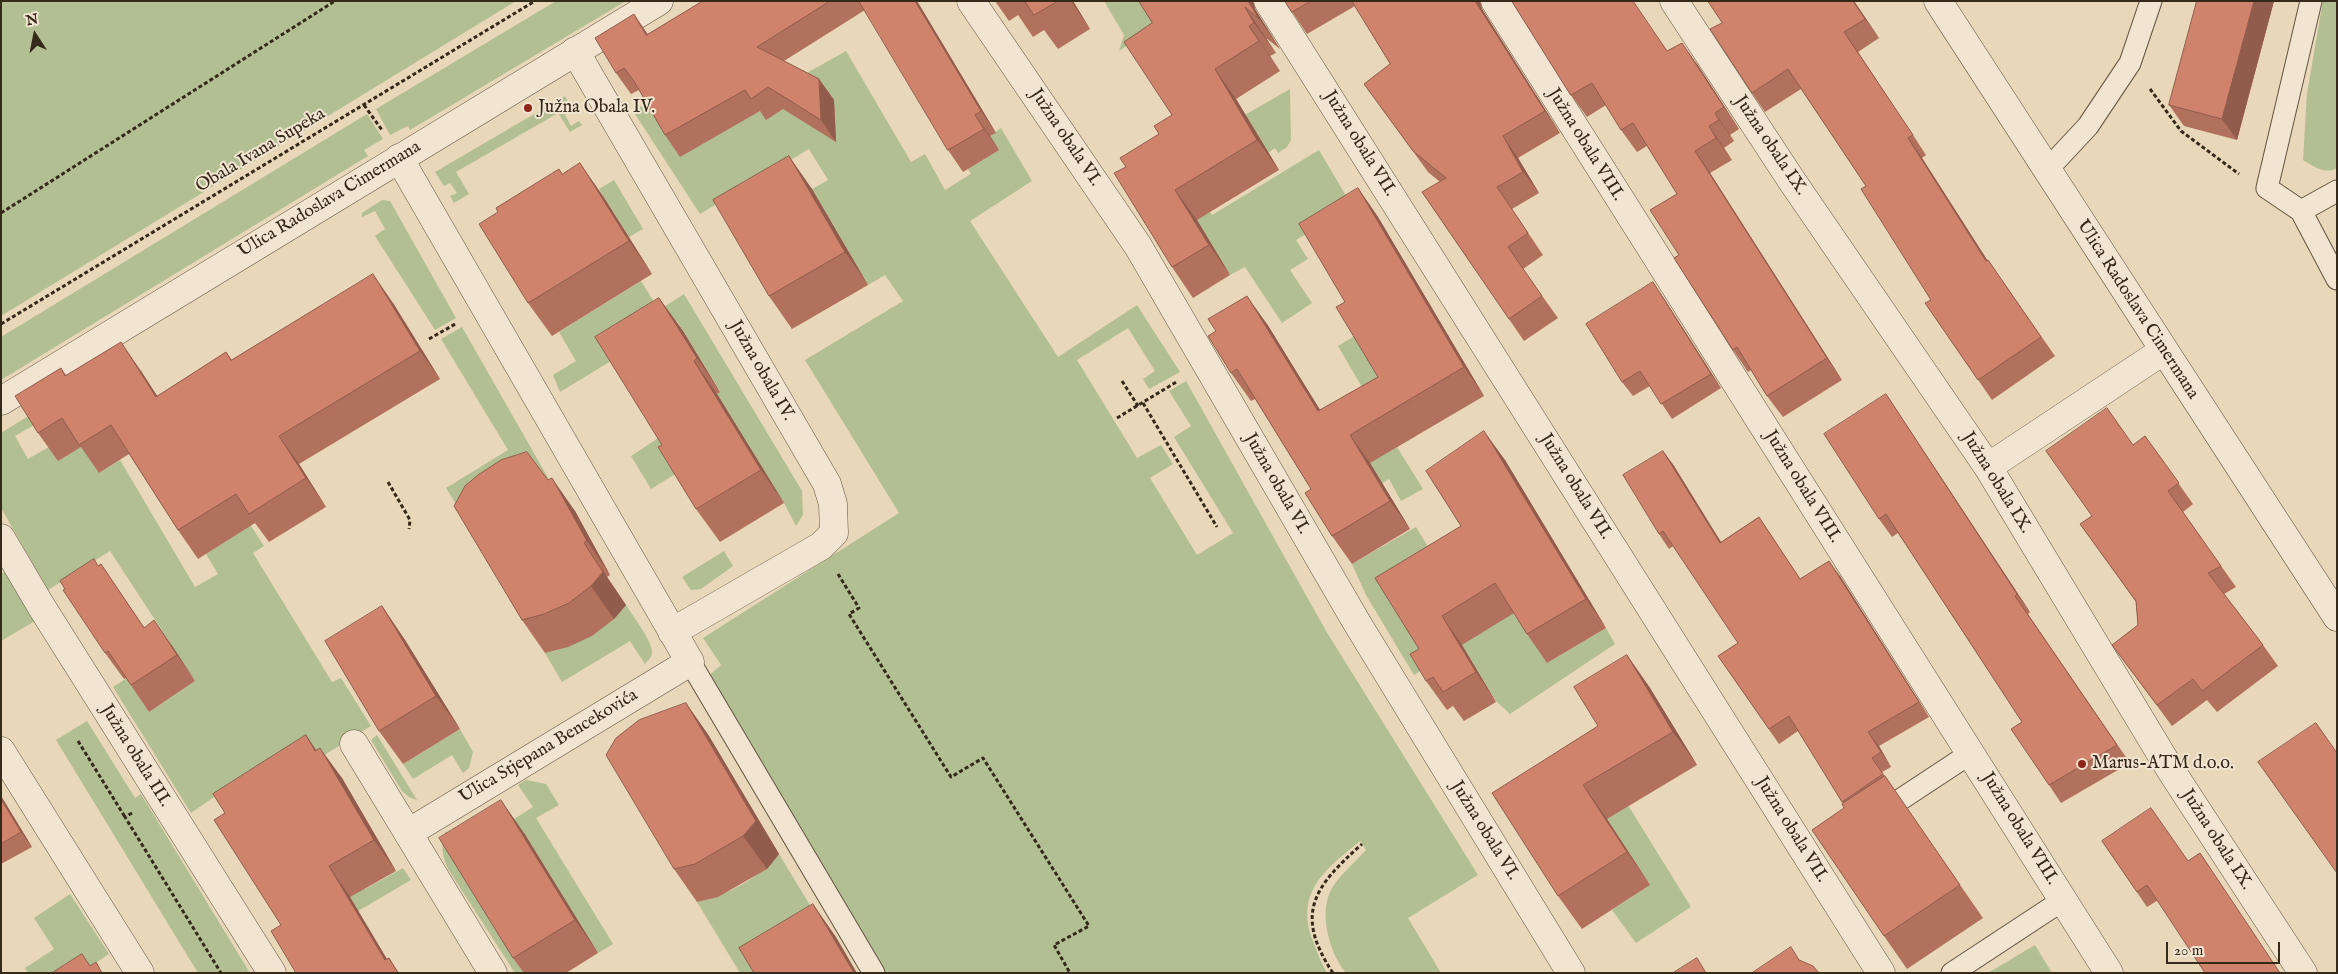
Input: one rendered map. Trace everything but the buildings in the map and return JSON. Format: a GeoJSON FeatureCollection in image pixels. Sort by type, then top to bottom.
{"type":"FeatureCollection","features":[{"type":"Feature","properties":{"kind":"street","name":"Ulica Radoslava Cimermana"},"geometry":{"type":"LineString","coordinates":[[1,401],[658,1]]}},
{"type":"Feature","properties":{"kind":"street","name":"Južna obala VI."},"geometry":{"type":"LineString","coordinates":[[972,1],[1138,246],[1357,623],[1571,973]]}},
{"type":"Feature","properties":{"kind":"street","name":"Južna obala VII."},"geometry":{"type":"LineString","coordinates":[[1268,1],[1818,854],[1881,973]]}},
{"type":"Feature","properties":{"kind":"street","name":"Južna obala VIII."},"geometry":{"type":"LineString","coordinates":[[1494,1],[2109,973]]}},
{"type":"Feature","properties":{"kind":"street","name":"Južna obala IX."},"geometry":{"type":"LineString","coordinates":[[1674,1],[1792,181],[1988,467],[2170,769],[2303,973]]}},
{"type":"Feature","properties":{"kind":"street","name":"Ulica Radoslava Cimermana"},"geometry":{"type":"LineString","coordinates":[[1938,1],[2337,617]]}},
{"type":"Feature","properties":{"kind":"street","name":"Južna obala IV."},"geometry":{"type":"LineString","coordinates":[[575,51],[827,484],[833,504],[834,532],[821,546],[672,632]]}},
{"type":"Feature","properties":{"kind":"street"},"geometry":{"type":"LineString","coordinates":[[399,158],[690,662]]}},
{"type":"Feature","properties":{"kind":"street"},"geometry":{"type":"LineString","coordinates":[[1988,467],[2163,350]]}},
{"type":"Feature","properties":{"kind":"street","name":"Južna obala III."},"geometry":{"type":"LineString","coordinates":[[1,538],[41,606],[272,973]]}},
{"type":"Feature","properties":{"kind":"street","name":"Ulica Stjepana Bencekovića"},"geometry":{"type":"LineString","coordinates":[[408,833],[690,662]]}},
{"type":"Feature","properties":{"kind":"street"},"geometry":{"type":"LineString","coordinates":[[354,744],[493,973]]}},
{"type":"Feature","properties":{"kind":"street"},"geometry":{"type":"LineString","coordinates":[[1,751],[140,973]]}},
{"type":"Feature","properties":{"kind":"lane"},"geometry":{"type":"LineString","coordinates":[[2047,170],[2088,126],[2130,63],[2151,1]]}},
{"type":"Feature","properties":{"kind":"lane"},"geometry":{"type":"LineString","coordinates":[[2311,1],[2267,188],[2300,211],[2337,279]]}},
{"type":"Feature","properties":{"kind":"lane"},"geometry":{"type":"LineString","coordinates":[[2300,211],[2337,191]]}},
{"type":"Feature","properties":{"kind":"lane"},"geometry":{"type":"LineString","coordinates":[[690,662],[874,973]]}},
{"type":"Feature","properties":{"kind":"lane"},"geometry":{"type":"LineString","coordinates":[[1858,828],[1971,753]]}},
{"type":"Feature","properties":{"kind":"lane"},"geometry":{"type":"LineString","coordinates":[[1952,973],[2063,900]]}},
{"type":"Feature","properties":{"kind":"path"},"geometry":{"type":"LineString","coordinates":[[1,213],[335,1]]}},
{"type":"Feature","properties":{"kind":"path","name":"Obala Ivana Supeka"},"geometry":{"type":"LineString","coordinates":[[1,324],[535,1]]}},
{"type":"Feature","properties":{"kind":"path"},"geometry":{"type":"LineString","coordinates":[[2130,63],[2181,131],[2230,169],[2267,188]]}},
{"type":"Feature","properties":{"kind":"path"},"geometry":{"type":"LineString","coordinates":[[364,104],[383,132]]}},
{"type":"Feature","properties":{"kind":"path"},"geometry":{"type":"LineString","coordinates":[[429,339],[464,319]]}},
{"type":"Feature","properties":{"kind":"path"},"geometry":{"type":"LineString","coordinates":[[1117,418],[1206,364]]}},
{"type":"Feature","properties":{"kind":"path"},"geometry":{"type":"LineString","coordinates":[[1122,381],[1138,406]]}},
{"type":"Feature","properties":{"kind":"path"},"geometry":{"type":"LineString","coordinates":[[1143,403],[1217,527]]}},
{"type":"Feature","properties":{"kind":"path"},"geometry":{"type":"LineString","coordinates":[[388,482],[410,520],[410,529]]}},
{"type":"Feature","properties":{"kind":"path"},"geometry":{"type":"LineString","coordinates":[[821,546],[859,608],[850,614],[951,777],[983,758],[1089,926],[1054,945],[1070,973]]}},
{"type":"Feature","properties":{"kind":"path"},"geometry":{"type":"LineString","coordinates":[[78,741],[126,816],[221,973]]}},
{"type":"Feature","properties":{"kind":"path"},"geometry":{"type":"LineString","coordinates":[[126,816],[161,796]]}},
{"type":"Feature","properties":{"kind":"path"},"geometry":{"type":"LineString","coordinates":[[1333,973],[1324,960],[1311,913],[1318,893],[1331,872],[1362,844]]}},
{"type":"Feature","properties":{"kind":"green space"},"geometry":{"type":"Polygon","coordinates":[[[1,1],[516,1],[1,316],[1,1]]]}},
{"type":"Feature","properties":{"kind":"green space"},"geometry":{"type":"Polygon","coordinates":[[[556,1],[626,1],[410,130],[408,126],[390,135],[376,109],[556,1]]]}},
{"type":"Feature","properties":{"kind":"green space"},"geometry":{"type":"Polygon","coordinates":[[[1104,1],[1141,1],[1157,26],[1119,51],[1124,35],[1104,1]]]}},
{"type":"Feature","properties":{"kind":"green space"},"geometry":{"type":"Polygon","coordinates":[[[2323,1],[2337,1],[2337,168],[2328,171],[2319,169],[2303,160],[2307,93],[2323,1]]]}},
{"type":"Feature","properties":{"kind":"green space"},"geometry":{"type":"Polygon","coordinates":[[[846,51],[911,162],[925,154],[945,190],[971,174],[968,169],[990,136],[1001,128],[1032,181],[970,221],[1058,357],[1137,305],[1180,372],[1149,389],[1143,379],[1155,371],[1128,328],[1077,360],[1137,458],[1161,445],[1173,464],[1150,478],[1197,555],[1233,533],[1174,437],[1191,426],[1169,391],[1186,381],[1326,631],[1478,875],[1408,918],[1441,973],[1346,973],[1340,965],[1330,944],[1327,932],[1326,909],[1328,898],[1335,883],[1366,850],[1360,841],[1325,872],[1311,895],[1308,909],[1308,924],[1316,949],[1327,973],[884,973],[705,679],[721,665],[703,638],[899,513],[805,360],[903,301],[885,275],[868,285],[812,189],[828,180],[809,149],[700,214],[633,111],[696,76],[771,93],[846,51]]]}},
{"type":"Feature","properties":{"kind":"green space"},"geometry":{"type":"Polygon","coordinates":[[[1290,89],[1291,140],[1287,147],[1278,153],[1275,148],[1268,153],[1210,135],[1290,89]]]}},
{"type":"Feature","properties":{"kind":"green space"},"geometry":{"type":"Polygon","coordinates":[[[565,96],[573,111],[565,115],[571,126],[579,121],[582,125],[570,132],[558,113],[456,172],[469,194],[454,203],[450,196],[457,193],[450,183],[444,186],[435,172],[565,96]]]}},
{"type":"Feature","properties":{"kind":"green space"},"geometry":{"type":"Polygon","coordinates":[[[367,114],[383,139],[364,150],[368,156],[1,380],[1,337],[367,114]]]}},
{"type":"Feature","properties":{"kind":"green space"},"geometry":{"type":"Polygon","coordinates":[[[1319,150],[1352,206],[1296,240],[1308,259],[1290,270],[1312,303],[1282,323],[1245,267],[1230,275],[1194,217],[1208,208],[1212,215],[1319,150]]]}},
{"type":"Feature","properties":{"kind":"green space"},"geometry":{"type":"Polygon","coordinates":[[[614,180],[643,229],[629,237],[599,189],[614,180]]]}},
{"type":"Feature","properties":{"kind":"green space"},"geometry":{"type":"Polygon","coordinates":[[[382,200],[390,201],[456,318],[435,330],[375,236],[385,229],[375,211],[362,217],[362,213],[382,200]]]}},
{"type":"Feature","properties":{"kind":"green space"},"geometry":{"type":"Polygon","coordinates":[[[641,281],[659,310],[684,294],[802,491],[803,515],[796,526],[784,503],[677,473],[651,489],[631,456],[720,391],[677,321],[560,392],[553,375],[576,361],[559,332],[641,281]]]}},
{"type":"Feature","properties":{"kind":"green space"},"geometry":{"type":"Polygon","coordinates":[[[462,327],[555,490],[475,535],[446,488],[508,450],[441,339],[462,327]]]}},
{"type":"Feature","properties":{"kind":"green space"},"geometry":{"type":"Polygon","coordinates":[[[1356,335],[1416,436],[1397,447],[1423,489],[1401,501],[1389,479],[1381,484],[1337,408],[1366,394],[1338,346],[1356,335]]]}},
{"type":"Feature","properties":{"kind":"green space"},"geometry":{"type":"Polygon","coordinates":[[[75,387],[36,424],[15,436],[28,459],[49,447],[94,439],[99,473],[120,460],[195,587],[218,574],[206,554],[243,530],[183,421],[264,546],[253,553],[332,682],[341,678],[371,726],[250,801],[237,781],[191,813],[113,687],[127,678],[149,712],[195,681],[110,551],[48,590],[1,508],[1,433],[75,387]]]}},
{"type":"Feature","properties":{"kind":"green space"},"geometry":{"type":"Polygon","coordinates":[[[1416,527],[1433,555],[1488,566],[1547,531],[1567,564],[1547,663],[1606,628],[1615,644],[1510,714],[1496,701],[1462,645],[1414,675],[1366,595],[1352,564],[1416,527]]]}},
{"type":"Feature","properties":{"kind":"green space"},"geometry":{"type":"Polygon","coordinates":[[[724,551],[733,566],[701,589],[691,590],[682,577],[724,551]]]}},
{"type":"Feature","properties":{"kind":"green space"},"geometry":{"type":"Polygon","coordinates":[[[6,571],[35,621],[1,641],[1,574],[6,571]]]}},
{"type":"Feature","properties":{"kind":"green space"},"geometry":{"type":"Polygon","coordinates":[[[626,605],[642,629],[652,649],[652,654],[645,664],[630,641],[562,682],[545,653],[590,635],[609,622],[626,605]]]}},
{"type":"Feature","properties":{"kind":"green space"},"geometry":{"type":"Polygon","coordinates":[[[87,721],[135,798],[141,794],[250,973],[198,973],[56,740],[87,721]]]}},
{"type":"Feature","properties":{"kind":"green space"},"geometry":{"type":"Polygon","coordinates":[[[460,729],[473,752],[469,768],[463,773],[452,755],[413,779],[403,764],[460,729]]]}},
{"type":"Feature","properties":{"kind":"green space"},"geometry":{"type":"Polygon","coordinates":[[[377,735],[417,800],[409,797],[402,791],[371,740],[377,735]]]}},
{"type":"Feature","properties":{"kind":"green space"},"geometry":{"type":"Polygon","coordinates":[[[1605,768],[1691,907],[1636,943],[1612,910],[1650,885],[1584,783],[1605,768]]]}},
{"type":"Feature","properties":{"kind":"green space"},"geometry":{"type":"Polygon","coordinates":[[[526,780],[546,784],[559,805],[536,818],[613,944],[598,953],[524,834],[525,973],[515,973],[448,869],[442,846],[446,831],[461,853],[533,807],[518,785],[526,780]]]}},
{"type":"Feature","properties":{"kind":"green space"},"geometry":{"type":"Polygon","coordinates":[[[779,854],[831,940],[776,973],[740,973],[697,902],[720,895],[742,884],[762,871],[779,854]]]}},
{"type":"Feature","properties":{"kind":"green space"},"geometry":{"type":"Polygon","coordinates":[[[330,864],[365,889],[403,868],[411,880],[358,911],[330,864]]]}},
{"type":"Feature","properties":{"kind":"green space"},"geometry":{"type":"Polygon","coordinates":[[[70,894],[109,954],[81,973],[28,973],[25,968],[54,949],[34,918],[70,894]]]}},
{"type":"Feature","properties":{"kind":"green space"},"geometry":{"type":"Polygon","coordinates":[[[2035,945],[2052,973],[1988,973],[2035,945]]]}},
{"type":"Feature","properties":{"kind":"place","name":"Južna Obala IV."},"geometry":{"type":"Point","coordinates":[528,108]}},
{"type":"Feature","properties":{"kind":"place","name":"Marus-ATM d.o.o."},"geometry":{"type":"Point","coordinates":[2082,764]}}]}
